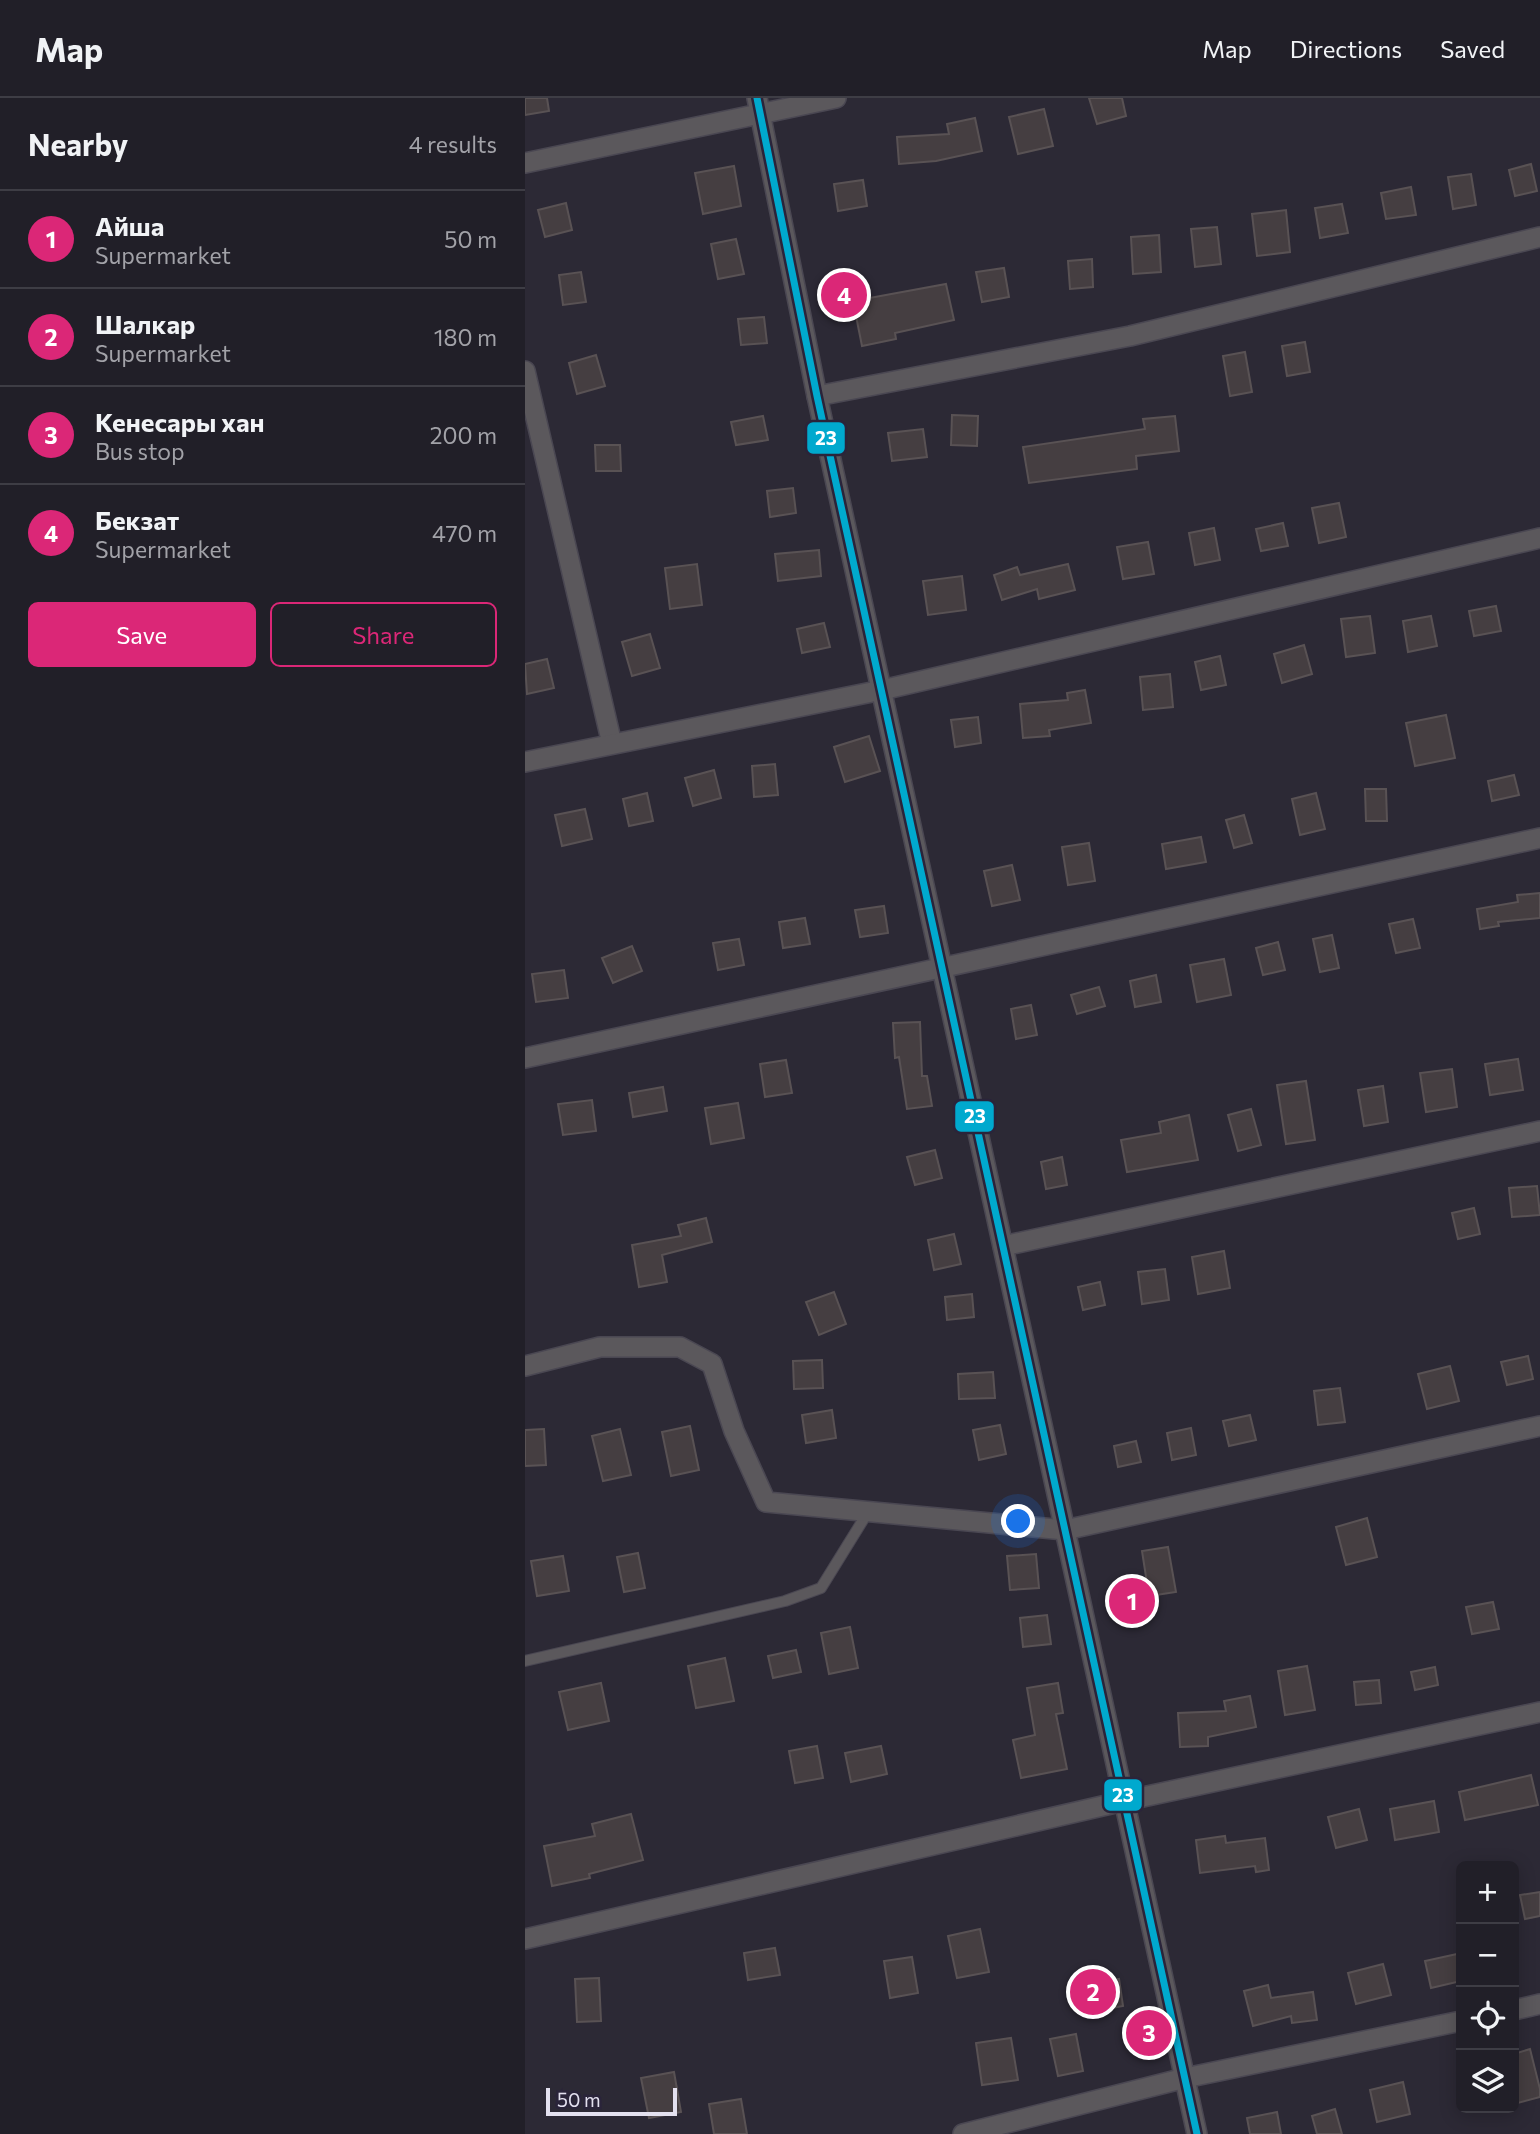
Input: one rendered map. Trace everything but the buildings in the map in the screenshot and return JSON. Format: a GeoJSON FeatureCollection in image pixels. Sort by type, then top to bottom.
{"type":"FeatureCollection","features":[{"type":"Feature","properties":{"kind":"street"},"geometry":{"type":"LineString","coordinates":[[525,163],[759,106],[836,98]]}},
{"type":"Feature","properties":{"kind":"street"},"geometry":{"type":"LineString","coordinates":[[759,106],[817,396],[1197,2134]]}},
{"type":"Feature","properties":{"kind":"street"},"geometry":{"type":"LineString","coordinates":[[817,396],[1130,336],[1540,237]]}},
{"type":"Feature","properties":{"kind":"street"},"geometry":{"type":"LineString","coordinates":[[525,371],[612,744]]}},
{"type":"Feature","properties":{"kind":"street"},"geometry":{"type":"LineString","coordinates":[[525,762],[882,690],[1540,538]]}},
{"type":"Feature","properties":{"kind":"street"},"geometry":{"type":"LineString","coordinates":[[525,1059],[1540,838]]}},
{"type":"Feature","properties":{"kind":"street"},"geometry":{"type":"LineString","coordinates":[[1003,1246],[1540,1131]]}},
{"type":"Feature","properties":{"kind":"street"},"geometry":{"type":"LineString","coordinates":[[525,1366],[600,1347],[680,1348],[712,1364],[734,1431],[767,1502],[1065,1530],[1540,1426]]}},
{"type":"Feature","properties":{"kind":"street"},"geometry":{"type":"LineString","coordinates":[[525,1939],[1124,1801],[1540,1712]]}},
{"type":"Feature","properties":{"kind":"street"},"geometry":{"type":"LineString","coordinates":[[1519,2009],[1540,2004]]}},
{"type":"Feature","properties":{"kind":"street"},"geometry":{"type":"LineString","coordinates":[[963,2134],[1185,2078],[1456,2022]]}},
{"type":"Feature","properties":{"kind":"lane"},"geometry":{"type":"LineString","coordinates":[[525,1661],[785,1601],[821,1588],[868,1512]]}},
{"type":"Feature","properties":{"kind":"transit line","name":"23"},"geometry":{"type":"LineString","coordinates":[[757,98],[817,396],[1197,2134]]}},
{"type":"Feature","properties":{"kind":"place","name":"Бекзат"},"geometry":{"type":"Point","coordinates":[844,295]}},
{"type":"Feature","properties":{"kind":"place","name":"Айша"},"geometry":{"type":"Point","coordinates":[1132,1601]}},
{"type":"Feature","properties":{"kind":"place","name":"Шалкар"},"geometry":{"type":"Point","coordinates":[1093,1992]}},
{"type":"Feature","properties":{"kind":"place","name":"Кенесары хан"},"geometry":{"type":"Point","coordinates":[1149,2033]}}]}
